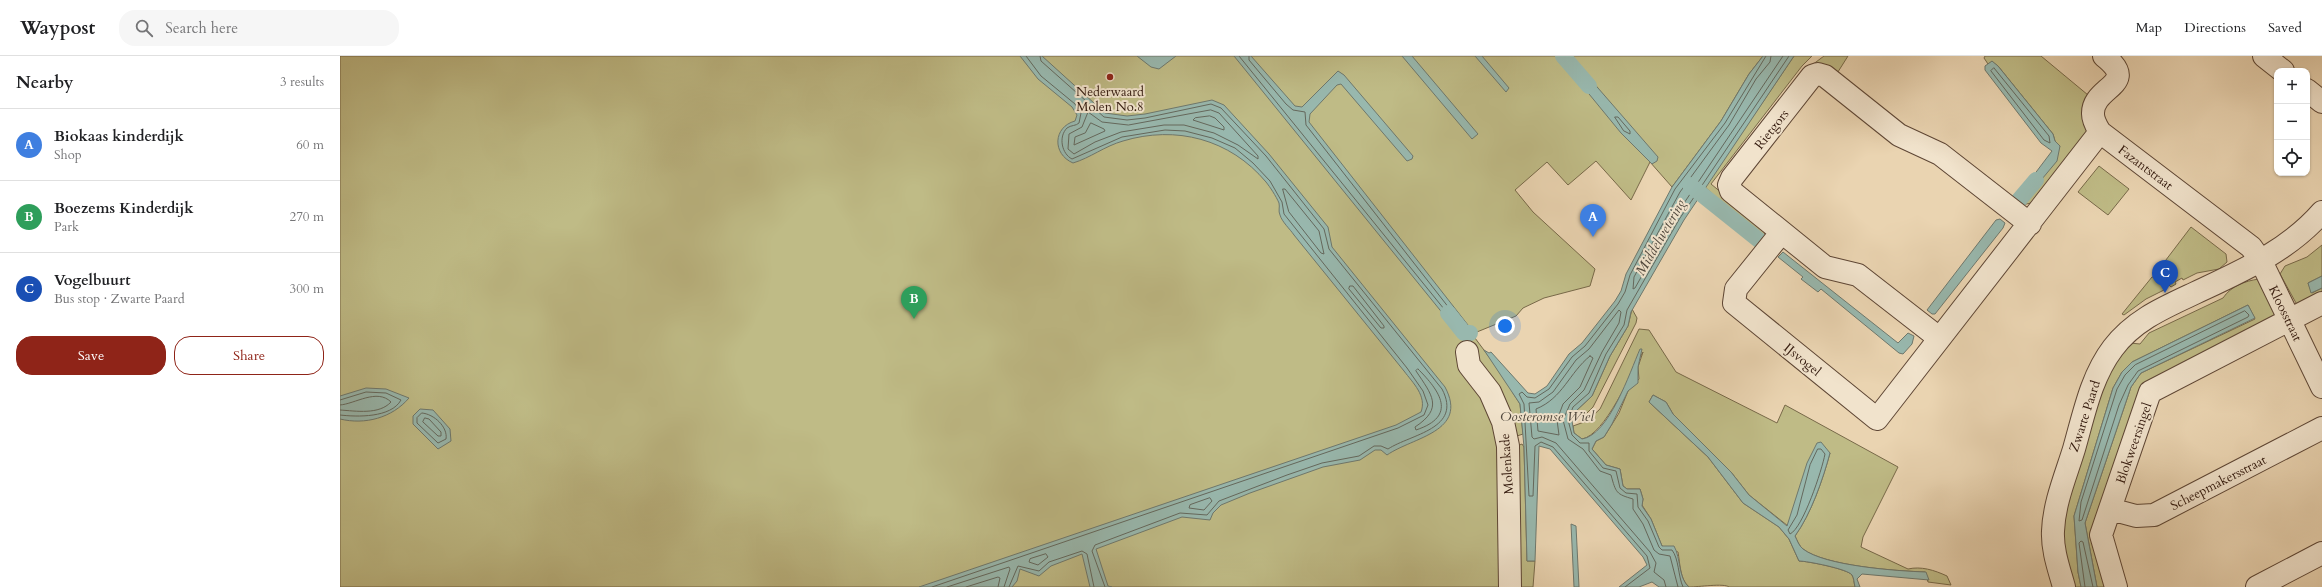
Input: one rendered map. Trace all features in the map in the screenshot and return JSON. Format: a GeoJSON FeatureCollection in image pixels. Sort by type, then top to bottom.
{"type":"FeatureCollection","features":[{"type":"Feature","properties":{"kind":"street"},"geometry":{"type":"LineString","coordinates":[[1933,346],[2030,224],[2100,132],[2094,120],[2094,107],[2118,78],[2119,72],[2116,66],[2104,56]]}},
{"type":"Feature","properties":{"kind":"street"},"geometry":{"type":"LineString","coordinates":[[2264,56],[2279,68]]}},
{"type":"Feature","properties":{"kind":"street","name":"Rietgors"},"geometry":{"type":"LineString","coordinates":[[1933,346],[1858,275],[1825,267],[1781,233],[1731,191],[1729,185],[1732,178],[1812,76],[1818,74],[1826,76],[1899,135],[1940,154],[2030,224]]}},
{"type":"Feature","properties":{"kind":"street"},"geometry":{"type":"LineString","coordinates":[[2310,92],[2322,102]]}},
{"type":"Feature","properties":{"kind":"street","name":"Fazantstraat"},"geometry":{"type":"LineString","coordinates":[[2100,132],[2251,247],[2262,261]]}},
{"type":"Feature","properties":{"kind":"street","name":"Zwarte Paard"},"geometry":{"type":"LineString","coordinates":[[2064,587],[2055,554],[2053,531],[2055,510],[2091,389],[2100,368],[2114,348],[2130,330],[2148,316],[2262,261],[2286,245],[2311,224],[2322,212]]}},
{"type":"Feature","properties":{"kind":"street","name":"IJsvogel"},"geometry":{"type":"LineString","coordinates":[[1781,233],[1736,289],[1734,303],[1877,418],[1933,346]]}},
{"type":"Feature","properties":{"kind":"street","name":"Kloosstraat"},"geometry":{"type":"LineString","coordinates":[[2262,261],[2322,387]]}},
{"type":"Feature","properties":{"kind":"street","name":"Blokweersingel"},"geometry":{"type":"LineString","coordinates":[[2116,587],[2101,536],[2150,392],[2322,303]]}},
{"type":"Feature","properties":{"kind":"street","name":"Molenkade"},"geometry":{"type":"LineString","coordinates":[[1467,352],[1469,365],[1490,392],[1503,422],[1508,446],[1510,587]]}},
{"type":"Feature","properties":{"kind":"street","name":"Scheepmakersstraat"},"geometry":{"type":"LineString","coordinates":[[2110,509],[2136,516],[2154,515],[2322,428]]}},
{"type":"Feature","properties":{"kind":"street"},"geometry":{"type":"LineString","coordinates":[[2257,587],[2322,553]]}},
{"type":"Feature","properties":{"kind":"shaded area"},"geometry":{"type":"Polygon","coordinates":[[[340,56],[1763,56],[1749,74],[1721,121],[1672,187],[1650,162],[1631,200],[1596,161],[1568,185],[1547,162],[1515,190],[1533,212],[1595,269],[1590,286],[1544,298],[1523,308],[1516,316],[1472,334],[1516,393],[1513,393],[1520,404],[1523,434],[1511,438],[1498,424],[1502,587],[340,587],[340,56]]]}},
{"type":"Feature","properties":{"kind":"shaded area"},"geometry":{"type":"Polygon","coordinates":[[[1794,56],[1812,56],[1802,66],[1711,184],[1763,227],[1765,235],[1762,240],[1705,187],[1794,56]]]}},
{"type":"Feature","properties":{"kind":"shaded area"},"geometry":{"type":"Polygon","coordinates":[[[1824,56],[1848,56],[1836,75],[1808,68],[1824,56]]]}},
{"type":"Feature","properties":{"kind":"shaded area"},"geometry":{"type":"Polygon","coordinates":[[[1985,56],[2041,56],[2088,95],[2087,132],[2031,203],[2022,205],[2019,203],[2024,196],[2027,197],[2060,146],[2055,141],[2053,134],[1998,66],[1992,62],[1988,64],[1984,58],[1985,56]]]}},
{"type":"Feature","properties":{"kind":"shaded area"},"geometry":{"type":"Polygon","coordinates":[[[2099,166],[2129,189],[2108,215],[2078,192],[2099,166]]]}},
{"type":"Feature","properties":{"kind":"shaded area"},"geometry":{"type":"Polygon","coordinates":[[[2191,227],[2226,254],[2227,262],[2219,269],[2197,273],[2183,280],[2182,278],[2175,282],[2176,284],[2171,287],[2156,273],[2191,227]]]}},
{"type":"Feature","properties":{"kind":"shaded area"},"geometry":{"type":"Polygon","coordinates":[[[2322,245],[2322,276],[2308,283],[2312,293],[2322,288],[2322,298],[2301,312],[2280,274],[2285,266],[2307,257],[2322,245]]]}},
{"type":"Feature","properties":{"kind":"shaded area"},"geometry":{"type":"Polygon","coordinates":[[[2152,277],[2166,289],[2146,299],[2124,315],[2122,314],[2152,277]]]}},
{"type":"Feature","properties":{"kind":"shaded area"},"geometry":{"type":"Polygon","coordinates":[[[2259,279],[2276,313],[2270,325],[2150,385],[2100,511],[2109,587],[2097,587],[2085,523],[2131,387],[2141,373],[2255,319],[2248,305],[2132,362],[2122,372],[2113,388],[2074,516],[2078,572],[2081,587],[2067,587],[2062,550],[2063,518],[2104,384],[2110,370],[2130,343],[2140,344],[2149,333],[2223,298],[2234,287],[2259,279]]]}},
{"type":"Feature","properties":{"kind":"shaded area"},"geometry":{"type":"Polygon","coordinates":[[[1632,309],[1637,318],[1636,323],[1593,407],[1584,416],[1572,420],[1577,410],[1592,396],[1610,356],[1628,326],[1632,309]]]}},
{"type":"Feature","properties":{"kind":"shaded area"},"geometry":{"type":"Polygon","coordinates":[[[1639,329],[1649,330],[1676,372],[1777,423],[1785,405],[1898,467],[1863,537],[1861,547],[1908,569],[1923,568],[1947,576],[1951,585],[1928,582],[1925,572],[1879,569],[1827,560],[1813,555],[1803,549],[1799,545],[1795,536],[1816,496],[1830,453],[1793,513],[1788,526],[1749,495],[1731,472],[1673,414],[1666,402],[1653,395],[1649,402],[1708,457],[1743,503],[1779,527],[1789,539],[1799,561],[1810,562],[1843,570],[1853,576],[1855,587],[1729,587],[1717,585],[1689,587],[1682,576],[1678,552],[1662,546],[1651,519],[1642,505],[1643,499],[1640,489],[1627,489],[1623,486],[1620,469],[1606,465],[1592,449],[1596,441],[1604,437],[1619,413],[1628,391],[1639,379],[1638,367],[1643,352],[1617,402],[1600,427],[1591,435],[1582,439],[1574,433],[1573,426],[1587,421],[1600,409],[1639,329]]]}},
{"type":"Feature","properties":{"kind":"shaded area"},"geometry":{"type":"Polygon","coordinates":[[[1522,444],[1524,447],[1527,561],[1535,561],[1533,587],[1513,587],[1517,446],[1522,444]]]}},
{"type":"Feature","properties":{"kind":"water"},"geometry":{"type":"Polygon","coordinates":[[[1020,56],[1042,56],[1105,113],[1127,116],[1145,114],[1212,100],[1224,105],[1269,154],[1328,227],[1332,247],[1445,387],[1450,402],[1450,414],[1444,424],[1435,431],[1387,455],[1381,450],[1375,450],[1360,460],[1323,467],[1250,493],[1221,505],[1213,513],[1210,520],[1182,517],[1096,549],[1108,586],[1112,587],[1090,587],[1082,554],[1051,566],[1039,576],[1020,569],[1017,581],[1012,587],[919,587],[1396,425],[1421,412],[1421,395],[1415,385],[1284,223],[1279,214],[1279,203],[1275,195],[1266,182],[1252,167],[1236,155],[1201,139],[1163,135],[1143,136],[1123,141],[1073,163],[1066,159],[1061,153],[1058,141],[1062,129],[1075,121],[1077,115],[1072,107],[1038,79],[1020,56]]]}},
{"type":"Feature","properties":{"kind":"water"},"geometry":{"type":"Polygon","coordinates":[[[1137,56],[1176,56],[1159,69],[1151,67],[1137,56]]]}},
{"type":"Feature","properties":{"kind":"water"},"geometry":{"type":"Polygon","coordinates":[[[1234,56],[1251,56],[1295,106],[1302,107],[1338,71],[1344,75],[1413,156],[1412,159],[1407,161],[1341,84],[1337,85],[1310,114],[1309,122],[1468,325],[1457,331],[1234,56]]]}},
{"type":"Feature","properties":{"kind":"water"},"geometry":{"type":"Polygon","coordinates":[[[1402,56],[1412,56],[1478,134],[1472,139],[1402,56]]]}},
{"type":"Feature","properties":{"kind":"water"},"geometry":{"type":"Polygon","coordinates":[[[1475,56],[1482,56],[1509,88],[1506,92],[1475,56]]]}},
{"type":"Feature","properties":{"kind":"water","name":"Oosteromse Wiel"},"geometry":{"type":"Polygon","coordinates":[[[1763,56],[1794,56],[1684,220],[1631,312],[1628,326],[1610,356],[1592,396],[1577,410],[1572,421],[1574,433],[1582,439],[1592,435],[1601,426],[1610,415],[1640,349],[1642,349],[1638,367],[1638,383],[1628,391],[1604,437],[1596,441],[1592,449],[1606,465],[1620,469],[1623,486],[1627,489],[1640,489],[1643,499],[1642,506],[1651,519],[1662,546],[1674,546],[1678,556],[1681,573],[1685,583],[1689,587],[1659,587],[1652,582],[1639,587],[1619,587],[1647,565],[1643,557],[1550,449],[1539,446],[1535,561],[1527,561],[1524,447],[1520,404],[1484,350],[1489,353],[1491,352],[1528,393],[1535,394],[1547,386],[1569,354],[1582,343],[1615,301],[1621,291],[1626,274],[1672,187],[1721,121],[1749,74],[1763,56]]]}},
{"type":"Feature","properties":{"kind":"water"},"geometry":{"type":"Polygon","coordinates":[[[1992,61],[1998,66],[2053,134],[2055,141],[2060,146],[2057,161],[2027,197],[2021,192],[2052,151],[2041,143],[1985,70],[1985,66],[1992,61]]]}},
{"type":"Feature","properties":{"kind":"water"},"geometry":{"type":"Polygon","coordinates":[[[1578,65],[1658,157],[1657,161],[1652,164],[1621,133],[1571,72],[1578,65]]]}},
{"type":"Feature","properties":{"kind":"water"},"geometry":{"type":"Polygon","coordinates":[[[2000,219],[2005,223],[2003,228],[1935,314],[1932,314],[1927,310],[1996,220],[2000,219]]]}},
{"type":"Feature","properties":{"kind":"water"},"geometry":{"type":"Polygon","coordinates":[[[1783,252],[1898,343],[1908,333],[1914,336],[1912,344],[1903,354],[1899,353],[1821,289],[1818,292],[1801,279],[1803,277],[1778,257],[1783,252]]]}},
{"type":"Feature","properties":{"kind":"water"},"geometry":{"type":"Polygon","coordinates":[[[2322,276],[2322,288],[2311,293],[2308,283],[2322,276]]]}},
{"type":"Feature","properties":{"kind":"water"},"geometry":{"type":"Polygon","coordinates":[[[2248,305],[2255,318],[2141,373],[2131,387],[2085,523],[2097,587],[2081,587],[2078,572],[2074,516],[2113,388],[2122,372],[2132,362],[2248,305]]]}},
{"type":"Feature","properties":{"kind":"water"},"geometry":{"type":"Polygon","coordinates":[[[366,388],[386,389],[409,398],[395,411],[378,418],[359,421],[340,419],[340,396],[366,388]]]}},
{"type":"Feature","properties":{"kind":"water"},"geometry":{"type":"Polygon","coordinates":[[[1653,395],[1666,402],[1673,414],[1731,472],[1749,495],[1787,526],[1807,463],[1817,443],[1821,442],[1830,453],[1816,496],[1795,536],[1800,546],[1813,555],[1827,560],[1880,569],[1926,572],[1929,580],[1862,574],[1857,579],[1860,587],[1855,587],[1853,576],[1843,570],[1810,562],[1799,561],[1789,539],[1779,527],[1743,503],[1708,457],[1649,402],[1653,395]]]}},
{"type":"Feature","properties":{"kind":"water"},"geometry":{"type":"Polygon","coordinates":[[[420,409],[433,410],[450,429],[451,441],[438,449],[413,424],[413,416],[420,409]]]}},
{"type":"Feature","properties":{"kind":"water"},"geometry":{"type":"Polygon","coordinates":[[[1571,524],[1576,526],[1579,587],[1574,587],[1571,524]]]}},
{"type":"Feature","properties":{"kind":"waterway"},"geometry":{"type":"LineString","coordinates":[[1563,56],[1589,86]]}},
{"type":"Feature","properties":{"kind":"waterway"},"geometry":{"type":"LineString","coordinates":[[2019,200],[2036,180]]}},
{"type":"Feature","properties":{"kind":"waterway"},"geometry":{"type":"LineString","coordinates":[[1690,185],[1760,241]]}},
{"type":"Feature","properties":{"kind":"waterway"},"geometry":{"type":"LineString","coordinates":[[1448,313],[1464,333],[1470,333]]}},
{"type":"Feature","properties":{"kind":"place","name":"Nederwaard Molen No.8"},"geometry":{"type":"Point","coordinates":[1110,77]}},
{"type":"Feature","properties":{"kind":"place","name":"Biokaas kinderdijk"},"geometry":{"type":"Point","coordinates":[1593,237]}},
{"type":"Feature","properties":{"kind":"place","name":"Vogelbuurt"},"geometry":{"type":"Point","coordinates":[2165,293]}},
{"type":"Feature","properties":{"kind":"place","name":"Boezems Kinderdijk"},"geometry":{"type":"Point","coordinates":[914,319]}},
{"type":"Feature","properties":{"kind":"water label","name":"Middelwetering"},"geometry":{"type":"Point","coordinates":[1660,237]}}]}
